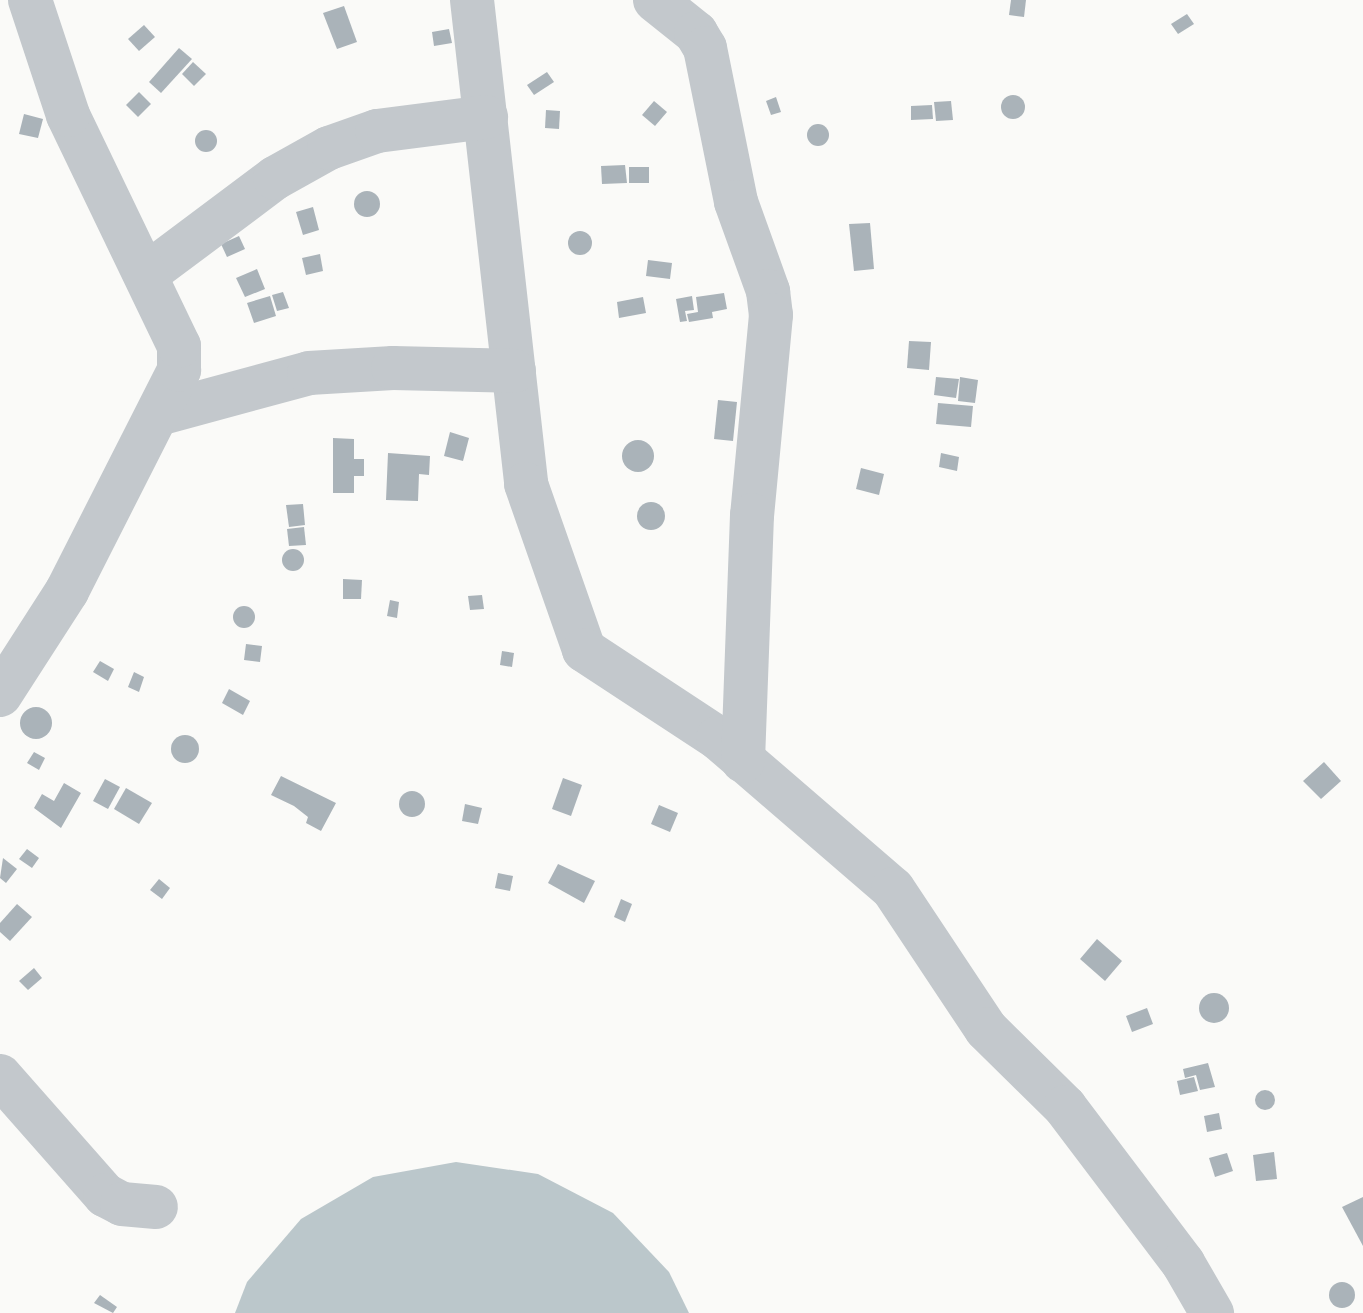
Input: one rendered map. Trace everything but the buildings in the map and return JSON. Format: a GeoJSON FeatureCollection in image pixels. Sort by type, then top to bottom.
{"type":"FeatureCollection","features":[{"type":"Feature","properties":{"kind":"street"},"geometry":{"type":"LineString","coordinates":[[0,695],[67,591],[162,413],[179,370],[179,346],[148,273],[68,115],[30,0]]}},
{"type":"Feature","properties":{"kind":"street"},"geometry":{"type":"LineString","coordinates":[[472,0],[526,484],[584,650],[743,761],[913,911],[986,1029],[1065,1107],[1183,1263],[1212,1313]]}},
{"type":"Feature","properties":{"kind":"street"},"geometry":{"type":"LineString","coordinates":[[655,0],[696,33],[705,48],[736,202],[768,291],[771,315],[752,515],[743,761]]}},
{"type":"Feature","properties":{"kind":"street"},"geometry":{"type":"LineString","coordinates":[[148,273],[275,178],[329,148],[377,131],[486,117]]}},
{"type":"Feature","properties":{"kind":"street"},"geometry":{"type":"LineString","coordinates":[[162,413],[309,373],[393,368],[514,371]]}},
{"type":"Feature","properties":{"kind":"street"},"geometry":{"type":"LineString","coordinates":[[0,1076],[105,1195],[122,1204],[156,1207]]}},
{"type":"Feature","properties":{"kind":"shaded area"},"geometry":{"type":"Polygon","coordinates":[[[456,1162],[538,1174],[613,1213],[669,1272],[689,1313],[235,1313],[247,1282],[301,1219],[373,1177],[456,1162]]]}}]}
